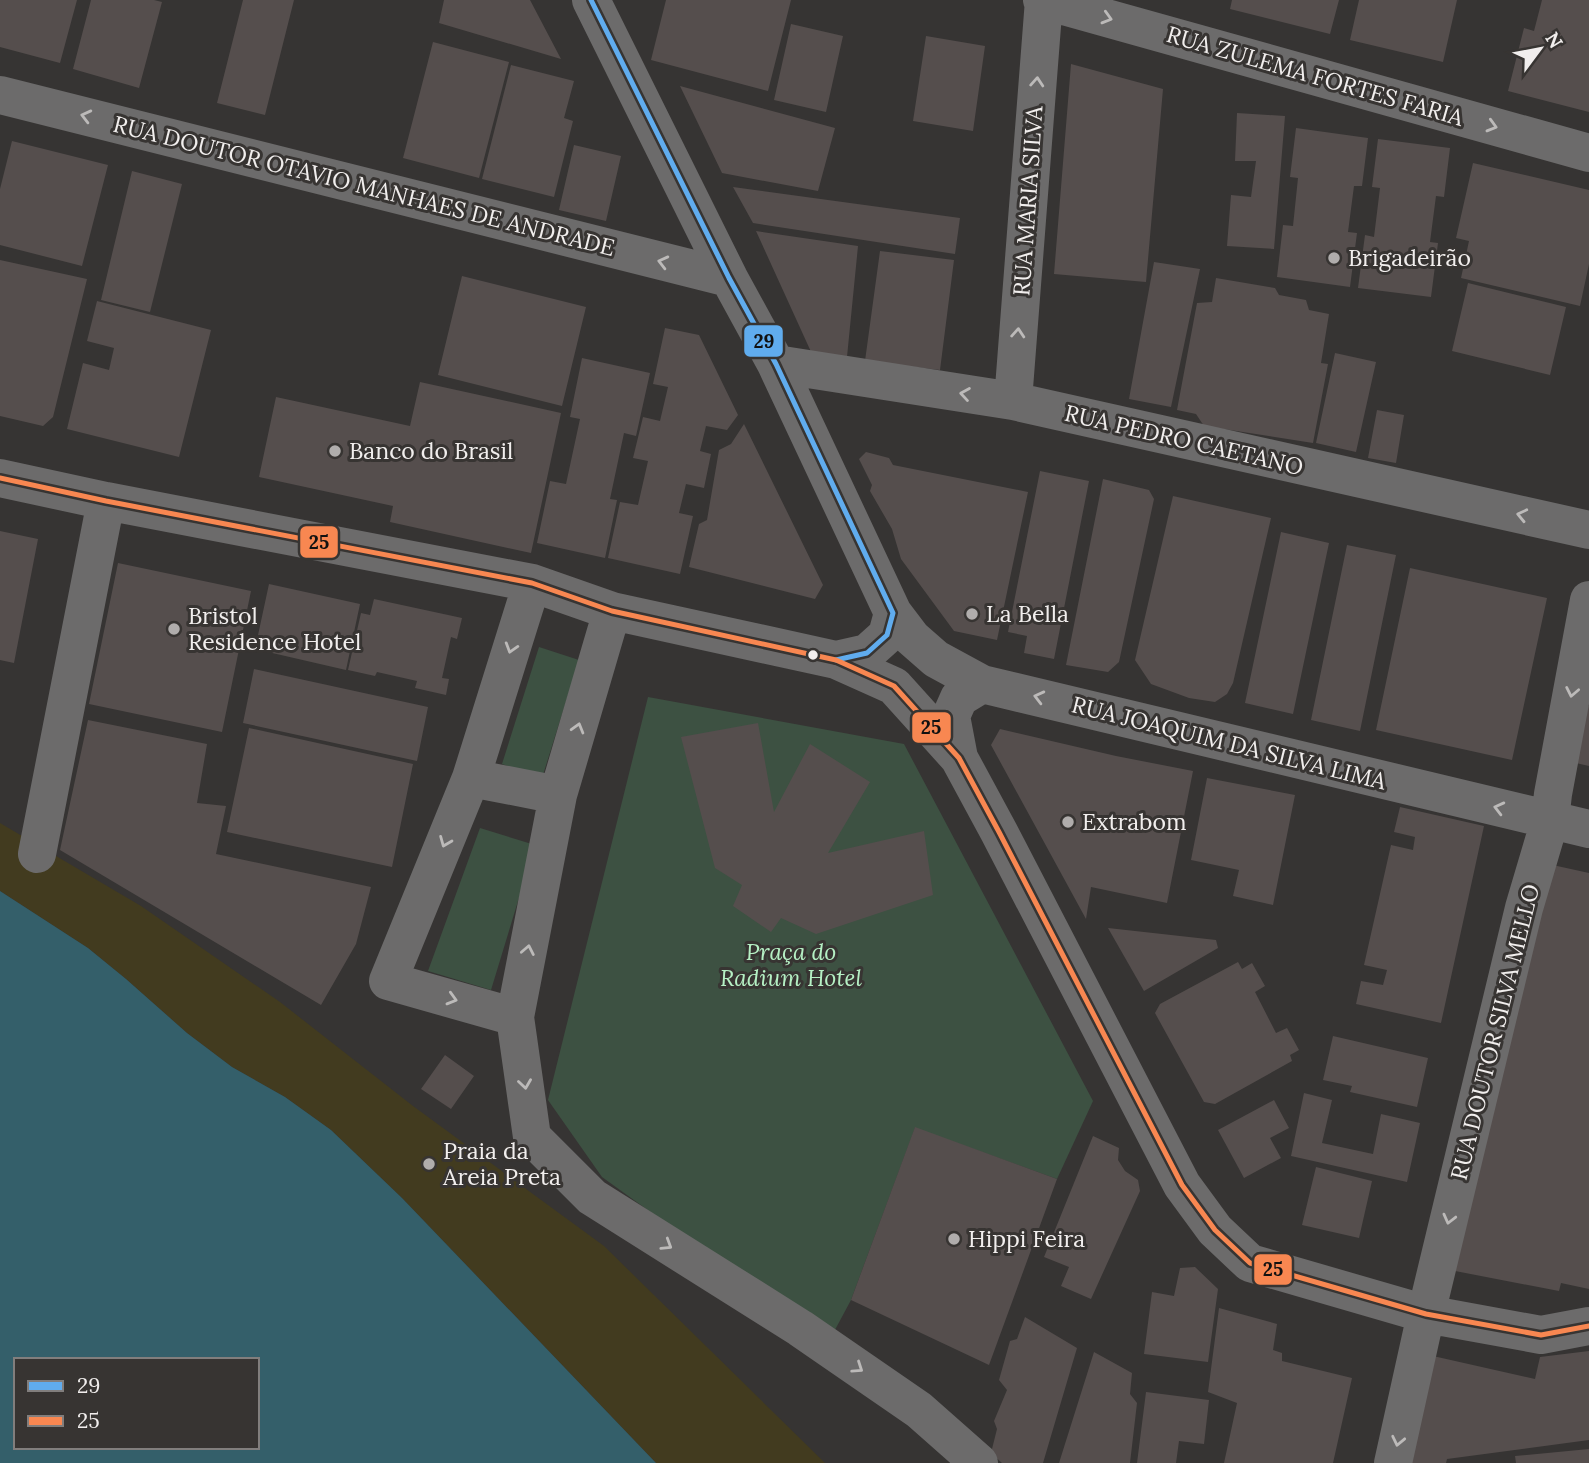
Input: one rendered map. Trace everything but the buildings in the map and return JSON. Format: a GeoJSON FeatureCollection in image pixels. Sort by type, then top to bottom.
{"type":"FeatureCollection","features":[{"type":"Feature","properties":{"kind":"street","name":"RUA JOAQUIM DA SILVA LIMA"},"geometry":{"type":"LineString","coordinates":[[591,0],[729,278],[776,364],[893,613],[912,638],[936,660],[982,684],[1589,829]]}},
{"type":"Feature","properties":{"kind":"street","name":"RUA ZULEMA FORTES FARIA"},"geometry":{"type":"LineString","coordinates":[[1043,0],[1589,153]]}},
{"type":"Feature","properties":{"kind":"street","name":"RUA MARIA SILVA"},"geometry":{"type":"LineString","coordinates":[[1013,401],[1043,0]]}},
{"type":"Feature","properties":{"kind":"street","name":"RUA DOUTOR OTAVIO MANHAES DE ANDRADE"},"geometry":{"type":"LineString","coordinates":[[0,94],[729,278]]}},
{"type":"Feature","properties":{"kind":"street","name":"RUA PEDRO CAETANO"},"geometry":{"type":"LineString","coordinates":[[776,364],[1013,401],[1589,530]]}},
{"type":"Feature","properties":{"kind":"street"},"geometry":{"type":"LineString","coordinates":[[0,478],[532,583],[612,611],[836,660],[894,685],[959,758],[1182,1185],[1216,1230],[1250,1264],[1426,1314],[1541,1335],[1589,1326]]}},
{"type":"Feature","properties":{"kind":"street"},"geometry":{"type":"LineString","coordinates":[[37,854],[106,501]]}},
{"type":"Feature","properties":{"kind":"street"},"geometry":{"type":"LineString","coordinates":[[515,1017],[388,981],[471,778],[532,583]]}},
{"type":"Feature","properties":{"kind":"street","name":"RUA DOUTOR SILVA MELLO"},"geometry":{"type":"LineString","coordinates":[[1393,1463],[1426,1314],[1524,908],[1550,820],[1589,600]]}},
{"type":"Feature","properties":{"kind":"street"},"geometry":{"type":"LineString","coordinates":[[612,611],[558,795],[515,1017],[532,1137],[592,1197],[800,1328],[919,1410],[979,1463]]}},
{"type":"Feature","properties":{"kind":"street"},"geometry":{"type":"LineString","coordinates":[[836,660],[867,653],[887,635],[893,613]]}},
{"type":"Feature","properties":{"kind":"street"},"geometry":{"type":"LineString","coordinates":[[959,758],[951,716],[959,698],[982,684]]}},
{"type":"Feature","properties":{"kind":"street"},"geometry":{"type":"LineString","coordinates":[[471,778],[558,795]]}},
{"type":"Feature","properties":{"kind":"green space"},"geometry":{"type":"Polygon","coordinates":[[[539,647],[579,660],[542,778],[502,764],[539,647]]]}},
{"type":"Feature","properties":{"kind":"green space","name":"Praça do Radium Hotel"},"geometry":{"type":"Polygon","coordinates":[[[648,697],[904,744],[1093,1101],[1057,1179],[915,1128],[851,1300],[829,1341],[602,1177],[548,1100],[648,697]]]}},
{"type":"Feature","properties":{"kind":"green space"},"geometry":{"type":"Polygon","coordinates":[[[480,828],[535,845],[491,990],[428,971],[480,828]]]}},
{"type":"Feature","properties":{"kind":"sand","name":"Praia da Areia Preta"},"geometry":{"type":"Polygon","coordinates":[[[0,823],[141,906],[280,1002],[413,1106],[604,1246],[825,1463],[656,1463],[402,1198],[331,1130],[285,1097],[232,1067],[187,1033],[88,948],[0,891],[0,823]]]}},
{"type":"Feature","properties":{"kind":"water"},"geometry":{"type":"Polygon","coordinates":[[[0,891],[88,948],[187,1033],[232,1067],[285,1097],[331,1130],[402,1198],[656,1463],[0,1463],[0,891]]]}},
{"type":"Feature","properties":{"kind":"transit line","name":"29"},"geometry":{"type":"LineString","coordinates":[[591,0],[729,278],[776,364],[893,613],[887,635],[867,653],[836,660]]}},
{"type":"Feature","properties":{"kind":"transit line","name":"25"},"geometry":{"type":"LineString","coordinates":[[0,478],[532,583],[612,611],[836,660],[894,686],[959,758],[1182,1185],[1215,1230],[1250,1263],[1426,1314],[1541,1335],[1589,1326]]}},
{"type":"Feature","properties":{"kind":"place","name":"Brigadeirão"},"geometry":{"type":"Point","coordinates":[1334,258]}},
{"type":"Feature","properties":{"kind":"place","name":"Banco do Brasil"},"geometry":{"type":"Point","coordinates":[335,451]}},
{"type":"Feature","properties":{"kind":"place","name":"La Bella"},"geometry":{"type":"Point","coordinates":[972,614]}},
{"type":"Feature","properties":{"kind":"place","name":"Bristol Residence Hotel"},"geometry":{"type":"Point","coordinates":[174,629]}},
{"type":"Feature","properties":{"kind":"place","name":"Extrabom"},"geometry":{"type":"Point","coordinates":[1068,822]}},
{"type":"Feature","properties":{"kind":"place","name":"Praia da Areia Preta"},"geometry":{"type":"Point","coordinates":[429,1164]}},
{"type":"Feature","properties":{"kind":"place","name":"Hippi Feira"},"geometry":{"type":"Point","coordinates":[954,1239]}}]}
